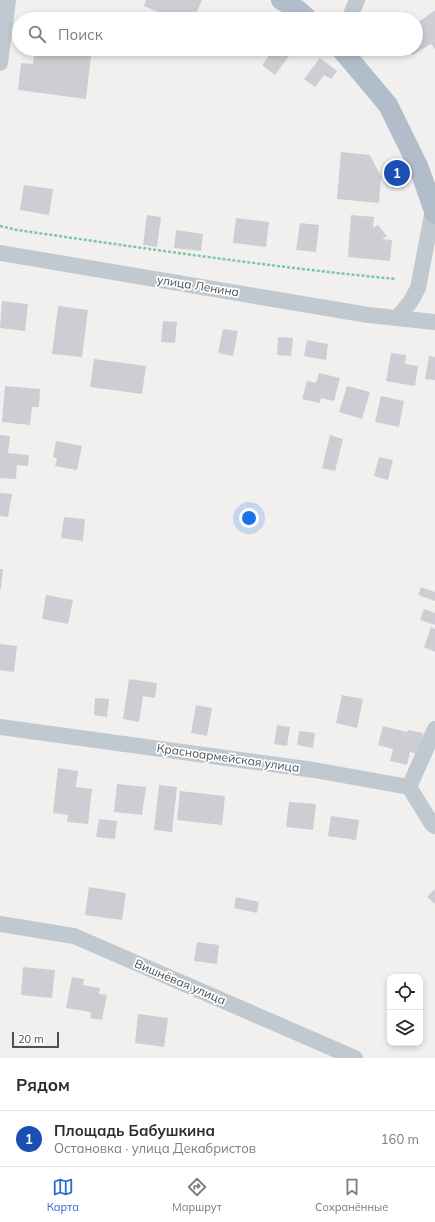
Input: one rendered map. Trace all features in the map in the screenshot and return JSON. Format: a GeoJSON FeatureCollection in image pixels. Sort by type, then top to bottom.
{"type":"FeatureCollection","features":[{"type":"Feature","properties":{"kind":"main road"},"geometry":{"type":"LineString","coordinates":[[281,0],[300,12]]}},
{"type":"Feature","properties":{"kind":"main road"},"geometry":{"type":"LineString","coordinates":[[347,56],[388,105],[419,168],[434,212]]}},
{"type":"Feature","properties":{"kind":"street"},"geometry":{"type":"LineString","coordinates":[[0,63],[8,0]]}},
{"type":"Feature","properties":{"kind":"street"},"geometry":{"type":"LineString","coordinates":[[352,12],[357,0]]}},
{"type":"Feature","properties":{"kind":"street"},"geometry":{"type":"LineString","coordinates":[[397,318],[411,301],[418,288],[434,212]]}},
{"type":"Feature","properties":{"kind":"street","name":"улица Ленина"},"geometry":{"type":"LineString","coordinates":[[0,253],[368,315],[435,322]]}},
{"type":"Feature","properties":{"kind":"street","name":"Красноармейская улица"},"geometry":{"type":"LineString","coordinates":[[0,727],[314,770],[409,787]]}},
{"type":"Feature","properties":{"kind":"street"},"geometry":{"type":"LineString","coordinates":[[435,729],[409,787],[435,826]]}},
{"type":"Feature","properties":{"kind":"street","name":"Вишнёвая улица"},"geometry":{"type":"LineString","coordinates":[[0,924],[74,936],[355,1058]]}},
{"type":"Feature","properties":{"kind":"path"},"geometry":{"type":"LineString","coordinates":[[0,226],[17,230],[193,255],[396,279]]}},
{"type":"Feature","properties":{"kind":"building"},"geometry":{"type":"Polygon","coordinates":[[[146,0],[202,0],[197,12],[158,12],[144,6],[146,0]]]}},
{"type":"Feature","properties":{"kind":"building"},"geometry":{"type":"Polygon","coordinates":[[[435,10],[435,49],[431,44],[423,49],[423,19],[435,10]]]}},
{"type":"Feature","properties":{"kind":"building"},"geometry":{"type":"Polygon","coordinates":[[[34,56],[91,56],[86,99],[18,90],[21,63],[33,64],[34,56]]]}},
{"type":"Feature","properties":{"kind":"building"},"geometry":{"type":"Polygon","coordinates":[[[269,56],[289,56],[275,75],[262,65],[269,56]]]}},
{"type":"Feature","properties":{"kind":"building"},"geometry":{"type":"Polygon","coordinates":[[[320,58],[337,71],[331,79],[324,75],[315,87],[304,79],[320,58]]]}},
{"type":"Feature","properties":{"kind":"building"},"geometry":{"type":"Polygon","coordinates":[[[341,152],[370,155],[381,177],[379,203],[337,199],[341,152]]]}},
{"type":"Feature","properties":{"kind":"building"},"geometry":{"type":"Polygon","coordinates":[[[24,185],[53,189],[49,215],[20,210],[24,185]]]}},
{"type":"Feature","properties":{"kind":"building"},"geometry":{"type":"Polygon","coordinates":[[[147,215],[161,217],[157,247],[143,245],[147,215]]]}},
{"type":"Feature","properties":{"kind":"building"},"geometry":{"type":"Polygon","coordinates":[[[351,215],[374,217],[373,228],[378,225],[387,236],[382,239],[392,240],[390,261],[348,257],[351,215]]]}},
{"type":"Feature","properties":{"kind":"building"},"geometry":{"type":"Polygon","coordinates":[[[236,218],[269,222],[266,247],[233,243],[236,218]]]}},
{"type":"Feature","properties":{"kind":"building"},"geometry":{"type":"Polygon","coordinates":[[[300,223],[319,225],[316,252],[296,250],[300,223]]]}},
{"type":"Feature","properties":{"kind":"building"},"geometry":{"type":"Polygon","coordinates":[[[176,230],[203,234],[201,251],[174,248],[176,230]]]}},
{"type":"Feature","properties":{"kind":"building"},"geometry":{"type":"Polygon","coordinates":[[[2,301],[28,304],[25,331],[0,328],[2,301]]]}},
{"type":"Feature","properties":{"kind":"building"},"geometry":{"type":"Polygon","coordinates":[[[58,306],[88,310],[82,357],[52,354],[58,306]]]}},
{"type":"Feature","properties":{"kind":"building"},"geometry":{"type":"Polygon","coordinates":[[[163,321],[177,322],[175,343],[161,342],[163,321]]]}},
{"type":"Feature","properties":{"kind":"building"},"geometry":{"type":"Polygon","coordinates":[[[223,329],[238,331],[233,356],[218,353],[223,329]]]}},
{"type":"Feature","properties":{"kind":"building"},"geometry":{"type":"Polygon","coordinates":[[[278,337],[293,338],[291,356],[277,355],[278,337]]]}},
{"type":"Feature","properties":{"kind":"building"},"geometry":{"type":"Polygon","coordinates":[[[307,340],[328,344],[326,360],[304,356],[307,340]]]}},
{"type":"Feature","properties":{"kind":"building"},"geometry":{"type":"Polygon","coordinates":[[[391,353],[406,355],[405,364],[418,366],[415,386],[386,381],[391,353]]]}},
{"type":"Feature","properties":{"kind":"building"},"geometry":{"type":"Polygon","coordinates":[[[429,356],[435,357],[435,380],[425,379],[429,356]]]}},
{"type":"Feature","properties":{"kind":"building"},"geometry":{"type":"Polygon","coordinates":[[[94,359],[146,366],[142,394],[90,387],[94,359]]]}},
{"type":"Feature","properties":{"kind":"building"},"geometry":{"type":"Polygon","coordinates":[[[319,373],[340,378],[334,401],[321,398],[320,403],[302,399],[307,381],[316,383],[319,373]]]}},
{"type":"Feature","properties":{"kind":"building"},"geometry":{"type":"Polygon","coordinates":[[[5,386],[40,389],[39,407],[32,407],[30,425],[2,422],[5,386]]]}},
{"type":"Feature","properties":{"kind":"building"},"geometry":{"type":"Polygon","coordinates":[[[347,386],[370,392],[362,419],[339,412],[347,386]]]}},
{"type":"Feature","properties":{"kind":"building"},"geometry":{"type":"Polygon","coordinates":[[[381,396],[404,401],[399,427],[375,422],[381,396]]]}},
{"type":"Feature","properties":{"kind":"building"},"geometry":{"type":"Polygon","coordinates":[[[0,435],[10,436],[8,453],[29,455],[28,466],[17,465],[16,479],[0,478],[0,435]]]}},
{"type":"Feature","properties":{"kind":"building"},"geometry":{"type":"Polygon","coordinates":[[[330,435],[343,439],[335,471],[322,468],[330,435]]]}},
{"type":"Feature","properties":{"kind":"building"},"geometry":{"type":"Polygon","coordinates":[[[56,441],[82,446],[77,470],[55,466],[57,458],[53,457],[56,441]]]}},
{"type":"Feature","properties":{"kind":"building"},"geometry":{"type":"Polygon","coordinates":[[[379,457],[393,460],[388,480],[374,476],[379,457]]]}},
{"type":"Feature","properties":{"kind":"building"},"geometry":{"type":"Polygon","coordinates":[[[0,493],[12,494],[8,517],[0,516],[0,493]]]}},
{"type":"Feature","properties":{"kind":"building"},"geometry":{"type":"Polygon","coordinates":[[[64,517],[85,519],[83,541],[61,538],[64,517]]]}},
{"type":"Feature","properties":{"kind":"building"},"geometry":{"type":"Polygon","coordinates":[[[0,569],[3,569],[1,589],[0,589],[0,569]]]}},
{"type":"Feature","properties":{"kind":"building"},"geometry":{"type":"Polygon","coordinates":[[[421,587],[435,592],[435,601],[418,595],[421,587]]]}},
{"type":"Feature","properties":{"kind":"building"},"geometry":{"type":"Polygon","coordinates":[[[46,595],[73,600],[68,624],[42,619],[46,595]]]}},
{"type":"Feature","properties":{"kind":"building"},"geometry":{"type":"Polygon","coordinates":[[[424,609],[435,613],[435,625],[420,620],[424,609]]]}},
{"type":"Feature","properties":{"kind":"building"},"geometry":{"type":"Polygon","coordinates":[[[431,627],[435,629],[435,652],[424,647],[431,627]]]}},
{"type":"Feature","properties":{"kind":"building"},"geometry":{"type":"Polygon","coordinates":[[[0,644],[17,646],[14,672],[0,670],[0,644]]]}},
{"type":"Feature","properties":{"kind":"building"},"geometry":{"type":"Polygon","coordinates":[[[129,679],[157,683],[155,698],[143,696],[139,722],[123,719],[129,679]]]}},
{"type":"Feature","properties":{"kind":"building"},"geometry":{"type":"Polygon","coordinates":[[[342,695],[363,699],[357,728],[336,723],[342,695]]]}},
{"type":"Feature","properties":{"kind":"building"},"geometry":{"type":"Polygon","coordinates":[[[95,698],[109,699],[107,717],[94,715],[95,698]]]}},
{"type":"Feature","properties":{"kind":"building"},"geometry":{"type":"Polygon","coordinates":[[[196,705],[212,708],[207,736],[191,733],[196,705]]]}},
{"type":"Feature","properties":{"kind":"building"},"geometry":{"type":"Polygon","coordinates":[[[277,725],[290,727],[287,746],[274,744],[277,725]]]}},
{"type":"Feature","properties":{"kind":"building"},"geometry":{"type":"Polygon","coordinates":[[[383,726],[407,732],[408,730],[423,733],[418,754],[410,752],[407,765],[390,761],[393,749],[378,745],[383,726]]]}},
{"type":"Feature","properties":{"kind":"building"},"geometry":{"type":"Polygon","coordinates":[[[299,731],[315,733],[313,748],[297,745],[299,731]]]}},
{"type":"Feature","properties":{"kind":"building"},"geometry":{"type":"Polygon","coordinates":[[[58,768],[78,771],[76,787],[92,789],[88,824],[67,822],[68,815],[53,813],[58,768]]]}},
{"type":"Feature","properties":{"kind":"building"},"geometry":{"type":"Polygon","coordinates":[[[117,784],[146,787],[142,815],[114,812],[117,784]]]}},
{"type":"Feature","properties":{"kind":"building"},"geometry":{"type":"Polygon","coordinates":[[[159,785],[177,787],[172,832],[154,830],[159,785]]]}},
{"type":"Feature","properties":{"kind":"building"},"geometry":{"type":"Polygon","coordinates":[[[180,791],[225,796],[222,825],[177,820],[180,791]]]}},
{"type":"Feature","properties":{"kind":"building"},"geometry":{"type":"Polygon","coordinates":[[[289,802],[316,804],[313,830],[286,827],[289,802]]]}},
{"type":"Feature","properties":{"kind":"building"},"geometry":{"type":"Polygon","coordinates":[[[331,816],[359,820],[356,840],[328,836],[331,816]]]}},
{"type":"Feature","properties":{"kind":"building"},"geometry":{"type":"Polygon","coordinates":[[[99,819],[117,821],[115,839],[96,837],[99,819]]]}},
{"type":"Feature","properties":{"kind":"building"},"geometry":{"type":"Polygon","coordinates":[[[89,887],[126,893],[122,920],[85,915],[89,887]]]}},
{"type":"Feature","properties":{"kind":"building"},"geometry":{"type":"Polygon","coordinates":[[[435,889],[435,904],[427,897],[435,889]]]}},
{"type":"Feature","properties":{"kind":"building"},"geometry":{"type":"Polygon","coordinates":[[[236,897],[259,902],[257,913],[234,908],[236,897]]]}},
{"type":"Feature","properties":{"kind":"building"},"geometry":{"type":"Polygon","coordinates":[[[197,942],[219,945],[217,964],[194,961],[197,942]]]}},
{"type":"Feature","properties":{"kind":"building"},"geometry":{"type":"Polygon","coordinates":[[[23,967],[55,970],[52,998],[21,995],[23,967]]]}},
{"type":"Feature","properties":{"kind":"building"},"geometry":{"type":"Polygon","coordinates":[[[72,977],[84,979],[83,985],[100,988],[99,994],[107,995],[102,1020],[90,1018],[91,1012],[66,1008],[72,977]]]}},
{"type":"Feature","properties":{"kind":"building"},"geometry":{"type":"Polygon","coordinates":[[[138,1014],[168,1018],[164,1047],[135,1043],[138,1014]]]}},
{"type":"Feature","properties":{"kind":"place","name":"Площадь Бабушкина"},"geometry":{"type":"Point","coordinates":[397,173]}}]}
